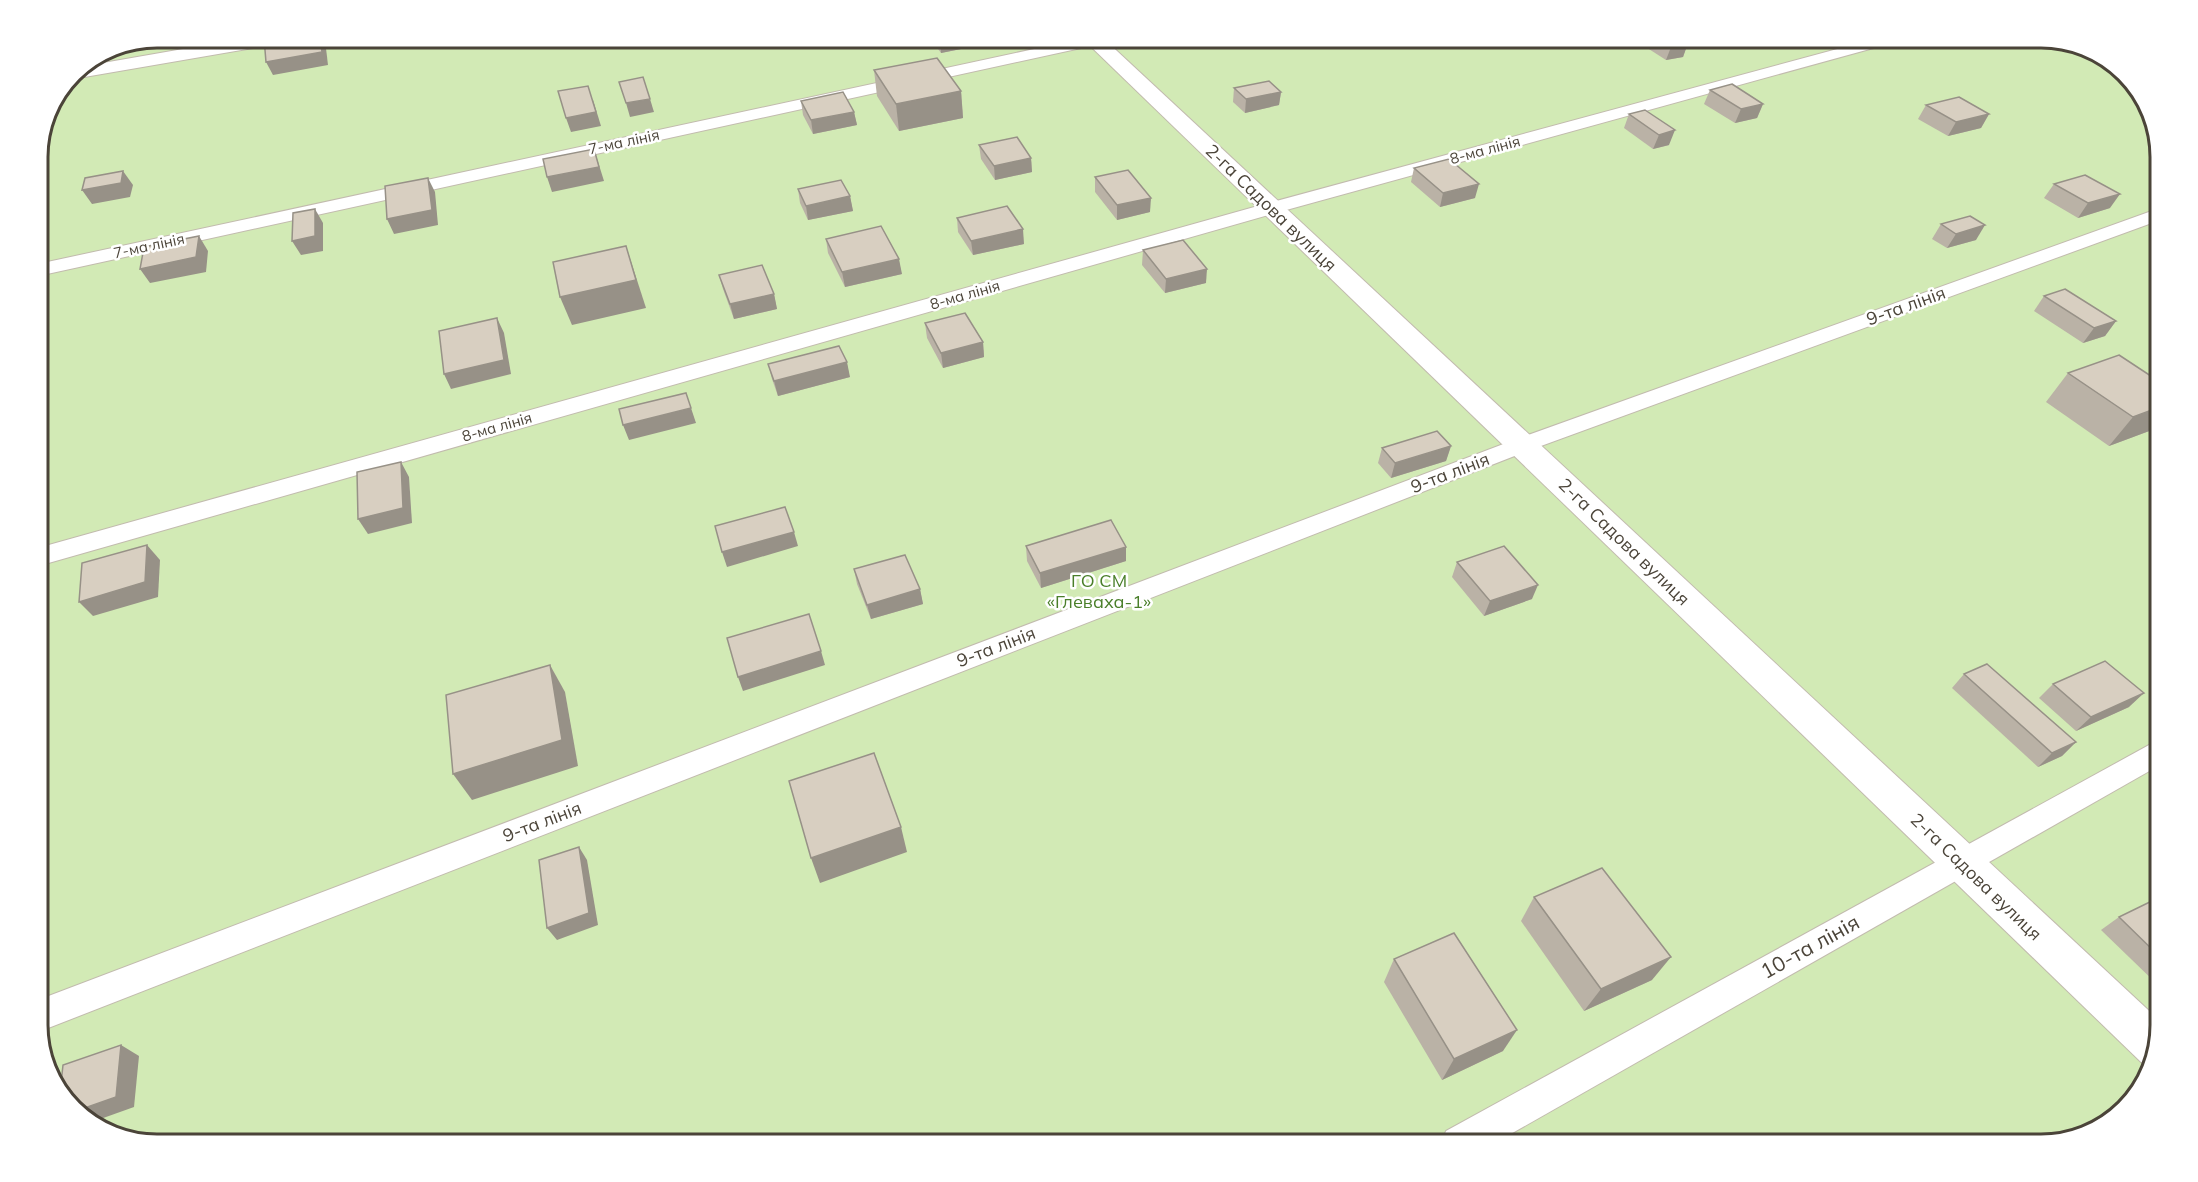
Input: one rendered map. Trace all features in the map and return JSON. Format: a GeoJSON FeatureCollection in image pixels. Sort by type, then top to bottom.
{"type":"FeatureCollection","features":[{"type":"Feature","properties":{"kind":"street"},"geometry":{"type":"LineString","coordinates":[[88,72],[222,48]]}},
{"type":"Feature","properties":{"kind":"street","name":"2-га Садова вулиця"},"geometry":{"type":"LineString","coordinates":[[1107,48],[1272,208],[2149,1040]]}},
{"type":"Feature","properties":{"kind":"lane","name":"7-ма лінія"},"geometry":{"type":"LineString","coordinates":[[48,268],[1051,48]]}},
{"type":"Feature","properties":{"kind":"lane","name":"8-ма лінія"},"geometry":{"type":"LineString","coordinates":[[48,554],[1272,208],[1857,48]]}},
{"type":"Feature","properties":{"kind":"lane","name":"9-та лінія"},"geometry":{"type":"LineString","coordinates":[[48,1012],[1522,445],[2150,218]]}},
{"type":"Feature","properties":{"kind":"lane","name":"10-та лінія"},"geometry":{"type":"LineString","coordinates":[[1477,1134],[2150,757]]}},
{"type":"Feature","properties":{"kind":"green space","name":"ГО СМ «Глеваха-1»"},"geometry":{"type":"Polygon","coordinates":[[[2041,48],[2063,50],[2089,59],[2113,75],[2132,96],[2144,122],[2150,149],[2150,1033],[2139,1073],[2128,1092],[2108,1112],[2083,1126],[2056,1133],[2041,1134],[157,1134],[135,1132],[109,1123],[85,1107],[66,1086],[54,1060],[48,1033],[48,149],[56,115],[70,90],[90,70],[109,59],[142,49],[2041,48]]]}},
{"type":"Feature","properties":{"kind":"building"},"geometry":{"type":"Polygon","coordinates":[[[265,48],[321,48],[322,52],[266,62],[265,48]]]}},
{"type":"Feature","properties":{"kind":"building"},"geometry":{"type":"Polygon","coordinates":[[[937,58],[961,91],[896,104],[874,70],[937,58]]]}},
{"type":"Feature","properties":{"kind":"building"},"geometry":{"type":"Polygon","coordinates":[[[643,77],[650,99],[626,103],[619,82],[643,77]]]}},
{"type":"Feature","properties":{"kind":"building"},"geometry":{"type":"Polygon","coordinates":[[[1269,81],[1281,92],[1246,99],[1234,88],[1269,81]]]}},
{"type":"Feature","properties":{"kind":"building"},"geometry":{"type":"Polygon","coordinates":[[[1732,84],[1763,104],[1741,109],[1710,90],[1732,84]]]}},
{"type":"Feature","properties":{"kind":"building"},"geometry":{"type":"Polygon","coordinates":[[[588,86],[596,112],[566,118],[558,91],[588,86]]]}},
{"type":"Feature","properties":{"kind":"building"},"geometry":{"type":"Polygon","coordinates":[[[843,92],[854,112],[811,120],[801,101],[843,92]]]}},
{"type":"Feature","properties":{"kind":"building"},"geometry":{"type":"Polygon","coordinates":[[[1959,97],[1989,114],[1956,122],[1926,105],[1959,97]]]}},
{"type":"Feature","properties":{"kind":"building"},"geometry":{"type":"Polygon","coordinates":[[[1645,110],[1675,130],[1659,135],[1629,114],[1645,110]]]}},
{"type":"Feature","properties":{"kind":"building"},"geometry":{"type":"Polygon","coordinates":[[[1017,137],[1031,158],[994,166],[979,145],[1017,137]]]}},
{"type":"Feature","properties":{"kind":"building"},"geometry":{"type":"Polygon","coordinates":[[[594,149],[599,167],[547,177],[543,159],[594,149]]]}},
{"type":"Feature","properties":{"kind":"building"},"geometry":{"type":"Polygon","coordinates":[[[1449,159],[1479,184],[1443,193],[1414,168],[1449,159]]]}},
{"type":"Feature","properties":{"kind":"building"},"geometry":{"type":"Polygon","coordinates":[[[1128,170],[1151,198],[1117,205],[1095,177],[1128,170]]]}},
{"type":"Feature","properties":{"kind":"building"},"geometry":{"type":"Polygon","coordinates":[[[123,171],[121,183],[82,190],[85,178],[123,171]]]}},
{"type":"Feature","properties":{"kind":"building"},"geometry":{"type":"Polygon","coordinates":[[[2085,175],[2120,194],[2088,203],[2054,184],[2085,175]]]}},
{"type":"Feature","properties":{"kind":"building"},"geometry":{"type":"Polygon","coordinates":[[[428,178],[432,210],[387,219],[385,186],[428,178]]]}},
{"type":"Feature","properties":{"kind":"building"},"geometry":{"type":"Polygon","coordinates":[[[841,180],[850,196],[806,206],[798,189],[841,180]]]}},
{"type":"Feature","properties":{"kind":"building"},"geometry":{"type":"Polygon","coordinates":[[[1007,206],[1023,229],[971,241],[957,218],[1007,206]]]}},
{"type":"Feature","properties":{"kind":"building"},"geometry":{"type":"Polygon","coordinates":[[[315,209],[315,236],[292,241],[293,213],[315,209]]]}},
{"type":"Feature","properties":{"kind":"building"},"geometry":{"type":"Polygon","coordinates":[[[1970,216],[1985,225],[1956,234],[1941,224],[1970,216]]]}},
{"type":"Feature","properties":{"kind":"building"},"geometry":{"type":"Polygon","coordinates":[[[881,226],[899,259],[842,272],[826,239],[881,226]]]}},
{"type":"Feature","properties":{"kind":"building"},"geometry":{"type":"Polygon","coordinates":[[[199,236],[196,257],[140,269],[144,247],[199,236]]]}},
{"type":"Feature","properties":{"kind":"building"},"geometry":{"type":"Polygon","coordinates":[[[1183,240],[1207,269],[1166,279],[1143,250],[1183,240]]]}},
{"type":"Feature","properties":{"kind":"building"},"geometry":{"type":"Polygon","coordinates":[[[626,246],[636,280],[560,297],[553,262],[626,246]]]}},
{"type":"Feature","properties":{"kind":"building"},"geometry":{"type":"Polygon","coordinates":[[[762,265],[774,294],[730,304],[719,275],[762,265]]]}},
{"type":"Feature","properties":{"kind":"building"},"geometry":{"type":"Polygon","coordinates":[[[2065,289],[2116,321],[2094,328],[2044,296],[2065,289]]]}},
{"type":"Feature","properties":{"kind":"building"},"geometry":{"type":"Polygon","coordinates":[[[965,313],[983,342],[941,353],[925,323],[965,313]]]}},
{"type":"Feature","properties":{"kind":"building"},"geometry":{"type":"Polygon","coordinates":[[[497,318],[504,360],[444,374],[439,331],[497,318]]]}},
{"type":"Feature","properties":{"kind":"building"},"geometry":{"type":"Polygon","coordinates":[[[839,346],[847,362],[774,381],[768,364],[839,346]]]}},
{"type":"Feature","properties":{"kind":"building"},"geometry":{"type":"Polygon","coordinates":[[[2119,355],[2150,375],[2150,411],[2133,417],[2068,373],[2119,355]]]}},
{"type":"Feature","properties":{"kind":"building"},"geometry":{"type":"Polygon","coordinates":[[[686,393],[691,408],[623,425],[619,409],[686,393]]]}},
{"type":"Feature","properties":{"kind":"building"},"geometry":{"type":"Polygon","coordinates":[[[1437,431],[1451,446],[1395,463],[1382,448],[1437,431]]]}},
{"type":"Feature","properties":{"kind":"building"},"geometry":{"type":"Polygon","coordinates":[[[401,462],[403,508],[358,519],[357,472],[401,462]]]}},
{"type":"Feature","properties":{"kind":"building"},"geometry":{"type":"Polygon","coordinates":[[[785,507],[794,532],[722,552],[715,526],[785,507]]]}},
{"type":"Feature","properties":{"kind":"building"},"geometry":{"type":"Polygon","coordinates":[[[1111,520],[1126,547],[1040,573],[1026,546],[1111,520]]]}},
{"type":"Feature","properties":{"kind":"building"},"geometry":{"type":"Polygon","coordinates":[[[147,545],[145,582],[79,602],[82,563],[147,545]]]}},
{"type":"Feature","properties":{"kind":"building"},"geometry":{"type":"Polygon","coordinates":[[[1504,546],[1538,585],[1490,601],[1457,562],[1504,546]]]}},
{"type":"Feature","properties":{"kind":"building"},"geometry":{"type":"Polygon","coordinates":[[[905,555],[920,589],[867,605],[854,569],[905,555]]]}},
{"type":"Feature","properties":{"kind":"building"},"geometry":{"type":"Polygon","coordinates":[[[809,614],[821,651],[738,677],[727,638],[809,614]]]}},
{"type":"Feature","properties":{"kind":"building"},"geometry":{"type":"Polygon","coordinates":[[[2105,661],[2144,693],[2091,717],[2053,684],[2105,661]]]}},
{"type":"Feature","properties":{"kind":"building"},"geometry":{"type":"Polygon","coordinates":[[[1987,664],[2076,742],[2052,753],[1964,674],[1987,664]]]}},
{"type":"Feature","properties":{"kind":"building"},"geometry":{"type":"Polygon","coordinates":[[[550,665],[562,740],[453,774],[446,695],[550,665]]]}},
{"type":"Feature","properties":{"kind":"building"},"geometry":{"type":"Polygon","coordinates":[[[874,753],[901,827],[811,858],[789,781],[874,753]]]}},
{"type":"Feature","properties":{"kind":"building"},"geometry":{"type":"Polygon","coordinates":[[[579,847],[589,913],[547,928],[539,860],[579,847]]]}},
{"type":"Feature","properties":{"kind":"building"},"geometry":{"type":"Polygon","coordinates":[[[1602,868],[1671,957],[1601,989],[1534,897],[1602,868]]]}},
{"type":"Feature","properties":{"kind":"building"},"geometry":{"type":"Polygon","coordinates":[[[2150,902],[2150,947],[2119,917],[2150,902]]]}},
{"type":"Feature","properties":{"kind":"building"},"geometry":{"type":"Polygon","coordinates":[[[1454,933],[1517,1030],[1454,1059],[1394,959],[1454,933]]]}},
{"type":"Feature","properties":{"kind":"building"},"geometry":{"type":"Polygon","coordinates":[[[121,1045],[116,1097],[86,1108],[62,1078],[63,1065],[121,1045]]]}}]}
